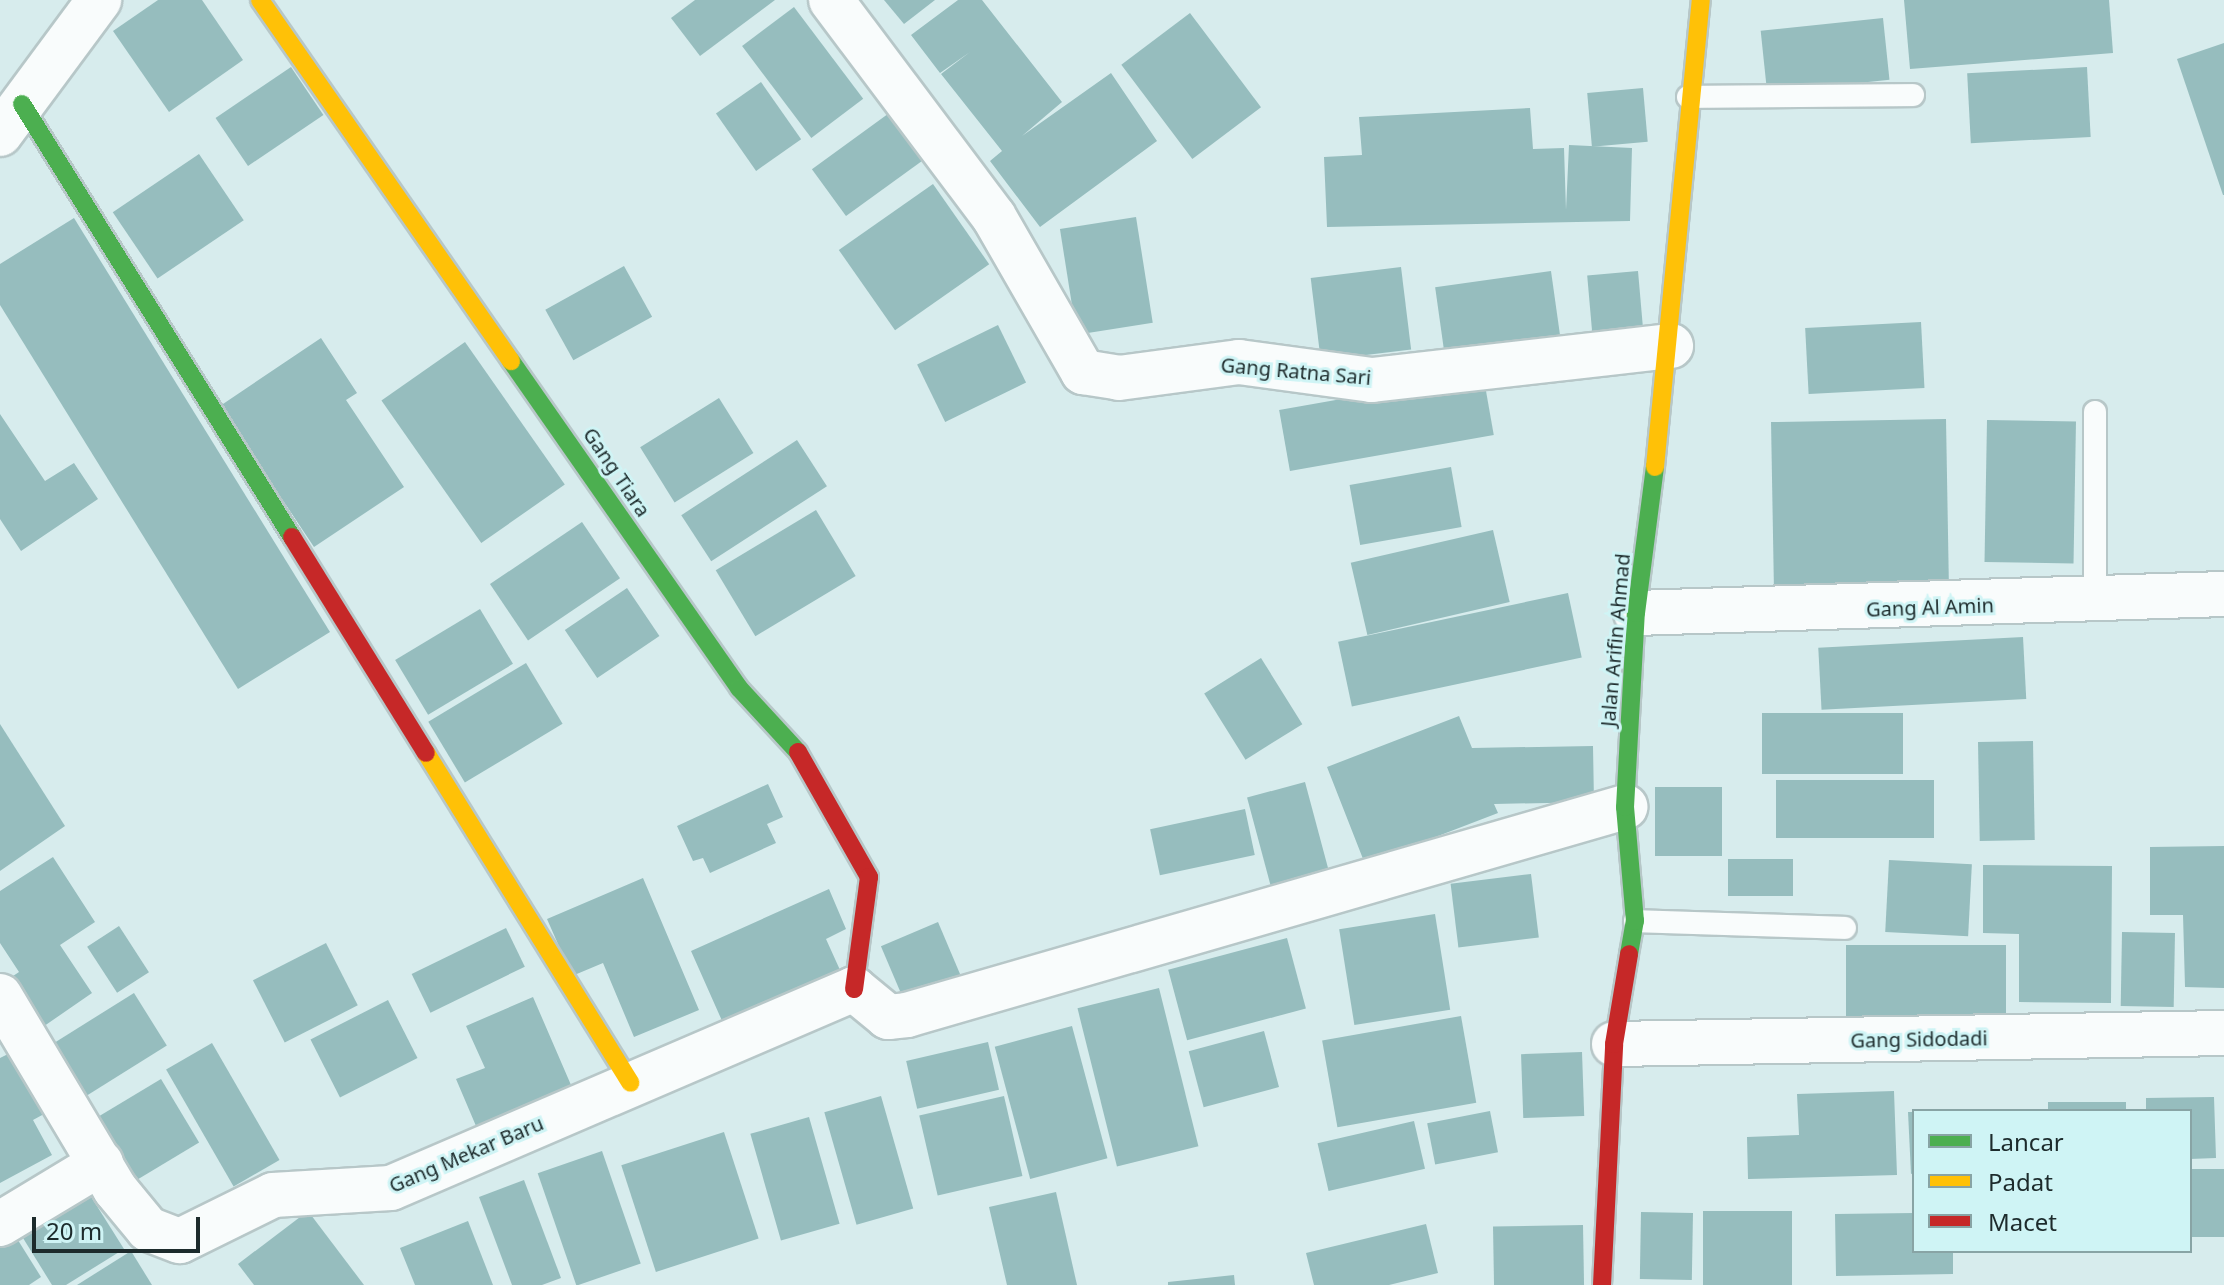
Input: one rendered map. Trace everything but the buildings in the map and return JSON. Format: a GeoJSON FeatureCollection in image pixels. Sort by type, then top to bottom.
{"type":"FeatureCollection","features":[{"type":"Feature","properties":{"kind":"street"},"geometry":{"type":"LineString","coordinates":[[99,0],[11,119],[631,1083]]}},
{"type":"Feature","properties":{"kind":"street","name":"Gang Tiara"},"geometry":{"type":"LineString","coordinates":[[260,0],[739,688],[802,757],[869,877],[854,989]]}},
{"type":"Feature","properties":{"kind":"street","name":"Gang Ratna Sari"},"geometry":{"type":"LineString","coordinates":[[831,0],[994,217],[1083,372],[1119,378],[1239,362],[1372,380],[1671,346]]}},
{"type":"Feature","properties":{"kind":"street","name":"Jalan Arifin Ahmad"},"geometry":{"type":"LineString","coordinates":[[1602,1285],[1614,1044],[1635,921],[1625,807],[1636,613],[1671,346],[1688,97],[1701,0]]}},
{"type":"Feature","properties":{"kind":"street","name":"Gang Al Amin"},"geometry":{"type":"LineString","coordinates":[[1636,613],[2224,594]]}},
{"type":"Feature","properties":{"kind":"street"},"geometry":{"type":"LineString","coordinates":[[854,989],[888,1017],[907,1015],[1625,807]]}},
{"type":"Feature","properties":{"kind":"street","name":"Gang Mekar Baru"},"geometry":{"type":"LineString","coordinates":[[0,996],[101,1163],[148,1229],[180,1241],[273,1195],[391,1188],[854,989]]}},
{"type":"Feature","properties":{"kind":"street","name":"Gang Sidodadi"},"geometry":{"type":"LineString","coordinates":[[1614,1044],[2224,1033]]}},
{"type":"Feature","properties":{"kind":"street"},"geometry":{"type":"LineString","coordinates":[[0,1224],[101,1163]]}},
{"type":"Feature","properties":{"kind":"lane"},"geometry":{"type":"LineString","coordinates":[[1688,97],[1913,95]]}},
{"type":"Feature","properties":{"kind":"lane"},"geometry":{"type":"LineString","coordinates":[[2095,412],[2095,599]]}},
{"type":"Feature","properties":{"kind":"lane"},"geometry":{"type":"LineString","coordinates":[[1635,921],[1845,928]]}},
{"type":"Feature","properties":{"kind":"traffic: fast"},"geometry":{"type":"LineString","coordinates":[[22,104],[292,537]]}},
{"type":"Feature","properties":{"kind":"traffic: fast"},"geometry":{"type":"LineString","coordinates":[[511,361],[739,688],[798,752]]}},
{"type":"Feature","properties":{"kind":"traffic: fast"},"geometry":{"type":"LineString","coordinates":[[1629,954],[1635,921],[1625,807],[1636,613],[1655,467]]}},
{"type":"Feature","properties":{"kind":"traffic: slow"},"geometry":{"type":"LineString","coordinates":[[260,0],[511,361]]}},
{"type":"Feature","properties":{"kind":"traffic: slow"},"geometry":{"type":"LineString","coordinates":[[1655,467],[1701,0]]}},
{"type":"Feature","properties":{"kind":"traffic: slow"},"geometry":{"type":"LineString","coordinates":[[426,753],[631,1083]]}},
{"type":"Feature","properties":{"kind":"traffic: jam"},"geometry":{"type":"LineString","coordinates":[[292,537],[426,753]]}},
{"type":"Feature","properties":{"kind":"traffic: jam"},"geometry":{"type":"LineString","coordinates":[[798,752],[869,877],[854,989]]}},
{"type":"Feature","properties":{"kind":"traffic: jam"},"geometry":{"type":"LineString","coordinates":[[1602,1285],[1614,1044],[1629,954]]}}]}
